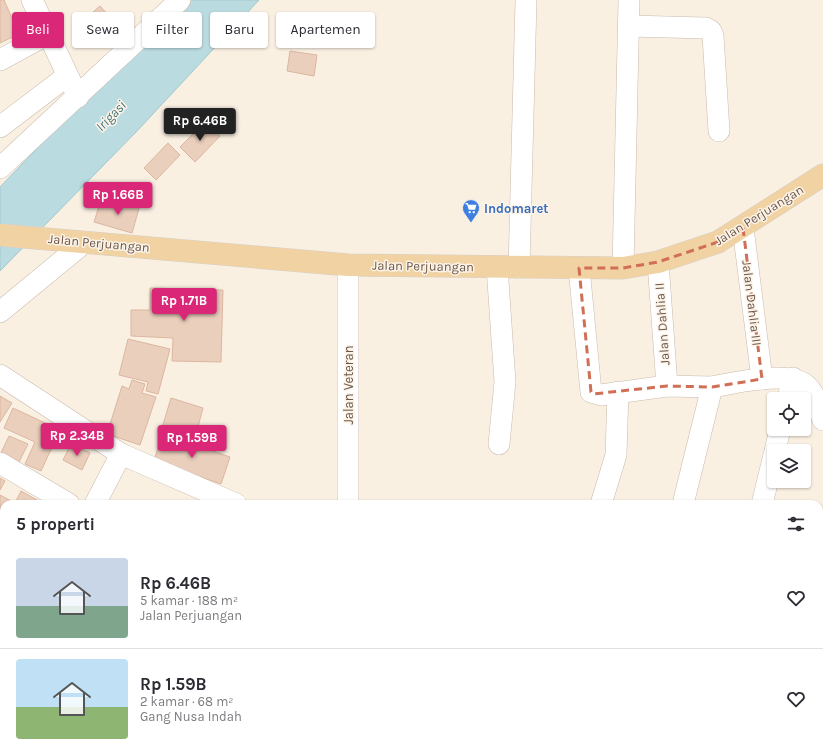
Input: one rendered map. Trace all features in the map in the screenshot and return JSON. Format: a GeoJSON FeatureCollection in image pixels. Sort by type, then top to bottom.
{"type":"FeatureCollection","features":[{"type":"Feature","properties":{"kind":"main road","name":"Jalan Perjuangan"},"geometry":{"type":"LineString","coordinates":[[0,235],[348,265],[623,268],[658,262],[718,242],[743,228],[823,175]]}},
{"type":"Feature","properties":{"kind":"street"},"geometry":{"type":"LineString","coordinates":[[32,0],[38,12]]}},
{"type":"Feature","properties":{"kind":"street"},"geometry":{"type":"LineString","coordinates":[[0,168],[78,97],[180,0]]}},
{"type":"Feature","properties":{"kind":"street"},"geometry":{"type":"LineString","coordinates":[[519,268],[526,0]]}},
{"type":"Feature","properties":{"kind":"street"},"geometry":{"type":"LineString","coordinates":[[623,268],[629,0]]}},
{"type":"Feature","properties":{"kind":"street"},"geometry":{"type":"LineString","coordinates":[[629,26],[706,28],[711,31],[713,36],[719,131]]}},
{"type":"Feature","properties":{"kind":"street"},"geometry":{"type":"LineString","coordinates":[[0,60],[22,48]]}},
{"type":"Feature","properties":{"kind":"street"},"geometry":{"type":"LineString","coordinates":[[54,48],[78,97]]}},
{"type":"Feature","properties":{"kind":"street"},"geometry":{"type":"LineString","coordinates":[[0,127],[67,76]]}},
{"type":"Feature","properties":{"kind":"street","name":"Jalan Dahlia III"},"geometry":{"type":"LineString","coordinates":[[743,228],[762,379]]}},
{"type":"Feature","properties":{"kind":"street"},"geometry":{"type":"LineString","coordinates":[[0,312],[83,241]]}},
{"type":"Feature","properties":{"kind":"street","name":"Jalan Dahlia II"},"geometry":{"type":"LineString","coordinates":[[658,262],[666,386]]}},
{"type":"Feature","properties":{"kind":"street","name":"Jalan Veteran"},"geometry":{"type":"LineString","coordinates":[[348,265],[348,500]]}},
{"type":"Feature","properties":{"kind":"street"},"geometry":{"type":"LineString","coordinates":[[497,267],[505,382],[498,444]]}},
{"type":"Feature","properties":{"kind":"street"},"geometry":{"type":"LineString","coordinates":[[579,268],[591,392],[601,395],[666,386],[712,387],[762,379],[793,378],[809,387],[823,420]]}},
{"type":"Feature","properties":{"kind":"street"},"geometry":{"type":"LineString","coordinates":[[0,375],[121,454],[227,500]]}},
{"type":"Feature","properties":{"kind":"street"},"geometry":{"type":"LineString","coordinates":[[790,392],[793,378]]}},
{"type":"Feature","properties":{"kind":"street"},"geometry":{"type":"LineString","coordinates":[[684,500],[712,387]]}},
{"type":"Feature","properties":{"kind":"street"},"geometry":{"type":"LineString","coordinates":[[602,500],[616,455],[618,392]]}},
{"type":"Feature","properties":{"kind":"street"},"geometry":{"type":"LineString","coordinates":[[98,500],[121,454]]}},
{"type":"Feature","properties":{"kind":"street"},"geometry":{"type":"LineString","coordinates":[[0,463],[62,500]]}},
{"type":"Feature","properties":{"kind":"street"},"geometry":{"type":"LineString","coordinates":[[763,500],[767,484]]}},
{"type":"Feature","properties":{"kind":"highlighted area"},"geometry":{"type":"Polygon","coordinates":[[[743,228],[762,379],[712,387],[667,386],[593,394],[591,392],[579,268],[623,268],[658,262],[718,242],[743,228]]]}},
{"type":"Feature","properties":{"kind":"water","name":"Irigasi"},"geometry":{"type":"Polygon","coordinates":[[[179,0],[259,0],[248,12],[210,12],[210,48],[214,48],[138,130],[0,271],[0,187],[142,39],[142,48],[202,48],[202,12],[168,12],[179,0]]]}},
{"type":"Feature","properties":{"kind":"building"},"geometry":{"type":"Polygon","coordinates":[[[0,0],[4,0],[12,18],[12,37],[0,43],[0,0]]]}},
{"type":"Feature","properties":{"kind":"building"},"geometry":{"type":"Polygon","coordinates":[[[100,6],[106,12],[93,12],[100,6]]]}},
{"type":"Feature","properties":{"kind":"building"},"geometry":{"type":"Polygon","coordinates":[[[290,51],[317,55],[314,76],[287,71],[290,51]]]}},
{"type":"Feature","properties":{"kind":"building"},"geometry":{"type":"Polygon","coordinates":[[[205,122],[220,136],[195,162],[180,147],[205,122]]]}},
{"type":"Feature","properties":{"kind":"building"},"geometry":{"type":"Polygon","coordinates":[[[168,143],[180,155],[156,180],[144,168],[168,143]]]}},
{"type":"Feature","properties":{"kind":"building"},"geometry":{"type":"Polygon","coordinates":[[[125,200],[140,205],[132,233],[94,222],[100,203],[122,210],[125,200]]]}},
{"type":"Feature","properties":{"kind":"building"},"geometry":{"type":"Polygon","coordinates":[[[150,288],[223,290],[221,362],[172,361],[173,338],[131,336],[131,310],[150,310],[150,288]]]}},
{"type":"Feature","properties":{"kind":"building"},"geometry":{"type":"Polygon","coordinates":[[[128,339],[170,349],[158,394],[146,391],[148,382],[119,375],[128,339]]]}},
{"type":"Feature","properties":{"kind":"building"},"geometry":{"type":"Polygon","coordinates":[[[132,380],[145,384],[142,393],[156,397],[140,445],[107,434],[122,386],[129,389],[132,380]]]}},
{"type":"Feature","properties":{"kind":"building"},"geometry":{"type":"Polygon","coordinates":[[[0,396],[12,403],[0,422],[0,396]]]}},
{"type":"Feature","properties":{"kind":"building"},"geometry":{"type":"Polygon","coordinates":[[[171,398],[203,408],[195,438],[162,428],[171,398]]]}},
{"type":"Feature","properties":{"kind":"building"},"geometry":{"type":"Polygon","coordinates":[[[13,408],[60,430],[41,471],[25,464],[35,442],[4,428],[13,408]]]}},
{"type":"Feature","properties":{"kind":"building"},"geometry":{"type":"Polygon","coordinates":[[[162,434],[230,457],[221,484],[154,461],[162,434]]]}},
{"type":"Feature","properties":{"kind":"building"},"geometry":{"type":"Polygon","coordinates":[[[9,436],[28,444],[18,464],[0,455],[9,436]]]}},
{"type":"Feature","properties":{"kind":"building"},"geometry":{"type":"Polygon","coordinates":[[[71,444],[90,453],[82,470],[63,460],[71,444]]]}},
{"type":"Feature","properties":{"kind":"building"},"geometry":{"type":"Polygon","coordinates":[[[0,478],[5,481],[0,490],[0,478]]]}},
{"type":"Feature","properties":{"kind":"building"},"geometry":{"type":"Polygon","coordinates":[[[21,491],[37,500],[16,500],[21,491]]]}},
{"type":"Feature","properties":{"kind":"building"},"geometry":{"type":"Polygon","coordinates":[[[0,495],[9,500],[0,500],[0,495]]]}},
{"type":"Feature","properties":{"kind":"place","name":"Indomaret"},"geometry":{"type":"Point","coordinates":[471,223]}}]}
